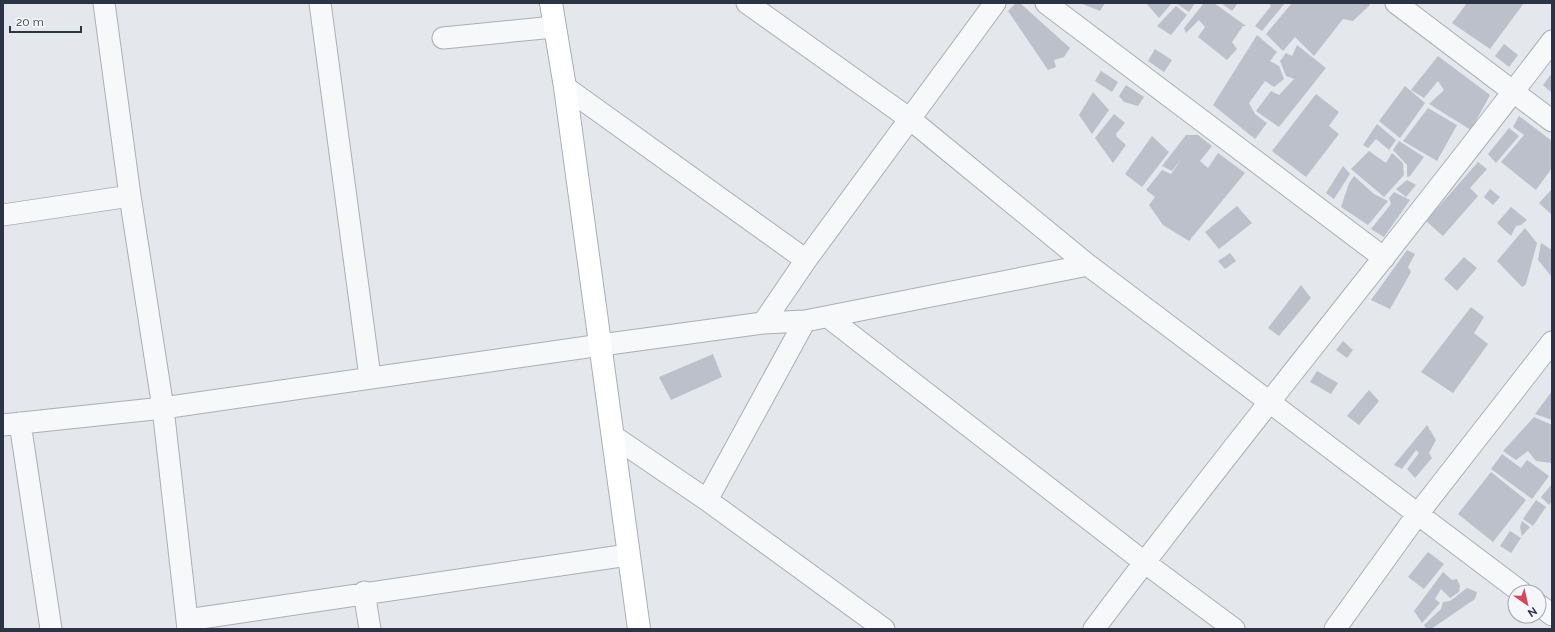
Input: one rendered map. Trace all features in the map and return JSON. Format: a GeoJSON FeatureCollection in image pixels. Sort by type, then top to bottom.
{"type":"FeatureCollection","features":[{"type":"Feature","properties":{"kind":"street"},"geometry":{"type":"LineString","coordinates":[[104,3],[130,196],[163,408],[187,625],[364,592],[628,555]]}},
{"type":"Feature","properties":{"kind":"street"},"geometry":{"type":"LineString","coordinates":[[320,3],[370,377]]}},
{"type":"Feature","properties":{"kind":"street"},"geometry":{"type":"LineString","coordinates":[[551,3],[565,87],[639,629]]}},
{"type":"Feature","properties":{"kind":"street"},"geometry":{"type":"LineString","coordinates":[[747,3],[910,119],[1088,265],[1510,584]]}},
{"type":"Feature","properties":{"kind":"street"},"geometry":{"type":"LineString","coordinates":[[763,323],[806,260],[995,3]]}},
{"type":"Feature","properties":{"kind":"street"},"geometry":{"type":"LineString","coordinates":[[1046,3],[1384,258]]}},
{"type":"Feature","properties":{"kind":"street"},"geometry":{"type":"LineString","coordinates":[[1396,3],[1552,121]]}},
{"type":"Feature","properties":{"kind":"street"},"geometry":{"type":"LineString","coordinates":[[443,38],[554,27]]}},
{"type":"Feature","properties":{"kind":"street"},"geometry":{"type":"LineString","coordinates":[[1094,629],[1144,562],[1384,258],[1552,41]]}},
{"type":"Feature","properties":{"kind":"street"},"geometry":{"type":"LineString","coordinates":[[565,87],[806,260]]}},
{"type":"Feature","properties":{"kind":"street"},"geometry":{"type":"LineString","coordinates":[[3,215],[130,196]]}},
{"type":"Feature","properties":{"kind":"street"},"geometry":{"type":"LineString","coordinates":[[51,629],[11,424],[163,408],[370,377],[763,323],[805,321],[1088,265]]}},
{"type":"Feature","properties":{"kind":"street"},"geometry":{"type":"LineString","coordinates":[[828,317],[1144,562],[1234,629]]}},
{"type":"Feature","properties":{"kind":"street"},"geometry":{"type":"LineString","coordinates":[[706,500],[805,321]]}},
{"type":"Feature","properties":{"kind":"street"},"geometry":{"type":"LineString","coordinates":[[1335,629],[1417,515],[1552,342]]}},
{"type":"Feature","properties":{"kind":"street"},"geometry":{"type":"LineString","coordinates":[[613,436],[706,500],[884,629]]}},
{"type":"Feature","properties":{"kind":"street"},"geometry":{"type":"LineString","coordinates":[[364,592],[370,629]]}},
{"type":"Feature","properties":{"kind":"building"},"geometry":{"type":"Polygon","coordinates":[[[1016,3],[1020,3],[1070,48],[1064,57],[1054,60],[1056,67],[1048,70],[1008,11],[1016,3]]]}},
{"type":"Feature","properties":{"kind":"building"},"geometry":{"type":"Polygon","coordinates":[[[1080,3],[1105,3],[1100,11],[1080,3]]]}},
{"type":"Feature","properties":{"kind":"building"},"geometry":{"type":"Polygon","coordinates":[[[1146,3],[1172,3],[1159,18],[1146,3]]]}},
{"type":"Feature","properties":{"kind":"building"},"geometry":{"type":"Polygon","coordinates":[[[1176,3],[1195,3],[1189,12],[1176,3]]]}},
{"type":"Feature","properties":{"kind":"building"},"geometry":{"type":"Polygon","coordinates":[[[1204,3],[1214,3],[1246,26],[1243,26],[1232,42],[1237,49],[1227,60],[1198,37],[1205,27],[1199,20],[1186,33],[1184,28],[1204,3]]]}},
{"type":"Feature","properties":{"kind":"building"},"geometry":{"type":"Polygon","coordinates":[[[1221,3],[1238,3],[1232,11],[1221,3]]]}},
{"type":"Feature","properties":{"kind":"building"},"geometry":{"type":"Polygon","coordinates":[[[1269,3],[1285,3],[1262,31],[1255,26],[1271,6],[1269,3]]]}},
{"type":"Feature","properties":{"kind":"building"},"geometry":{"type":"Polygon","coordinates":[[[1292,3],[1368,3],[1370,5],[1353,21],[1343,19],[1314,56],[1295,37],[1283,51],[1266,34],[1292,3]]]}},
{"type":"Feature","properties":{"kind":"building"},"geometry":{"type":"Polygon","coordinates":[[[1467,3],[1524,3],[1490,49],[1452,23],[1467,3]]]}},
{"type":"Feature","properties":{"kind":"building"},"geometry":{"type":"Polygon","coordinates":[[[1176,6],[1187,15],[1171,35],[1157,26],[1176,6]]]}},
{"type":"Feature","properties":{"kind":"building"},"geometry":{"type":"Polygon","coordinates":[[[1257,35],[1277,52],[1270,61],[1279,66],[1284,79],[1274,87],[1265,81],[1249,103],[1255,114],[1267,123],[1255,139],[1213,105],[1257,35]]]}},
{"type":"Feature","properties":{"kind":"building"},"geometry":{"type":"Polygon","coordinates":[[[1504,44],[1518,55],[1509,67],[1495,56],[1504,44]]]}},
{"type":"Feature","properties":{"kind":"building"},"geometry":{"type":"Polygon","coordinates":[[[1297,45],[1326,68],[1279,127],[1256,111],[1271,91],[1279,95],[1294,79],[1286,76],[1280,61],[1286,53],[1292,56],[1297,45]]]}},
{"type":"Feature","properties":{"kind":"building"},"geometry":{"type":"Polygon","coordinates":[[[1155,49],[1172,60],[1164,72],[1148,61],[1155,49]]]}},
{"type":"Feature","properties":{"kind":"building"},"geometry":{"type":"Polygon","coordinates":[[[1438,56],[1490,95],[1471,130],[1429,104],[1444,90],[1438,81],[1424,98],[1411,90],[1438,56]]]}},
{"type":"Feature","properties":{"kind":"building"},"geometry":{"type":"Polygon","coordinates":[[[1101,71],[1118,82],[1112,92],[1095,81],[1101,71]]]}},
{"type":"Feature","properties":{"kind":"building"},"geometry":{"type":"Polygon","coordinates":[[[1552,73],[1552,93],[1543,85],[1552,73]]]}},
{"type":"Feature","properties":{"kind":"building"},"geometry":{"type":"Polygon","coordinates":[[[1126,85],[1144,97],[1138,106],[1124,102],[1119,96],[1126,85]]]}},
{"type":"Feature","properties":{"kind":"building"},"geometry":{"type":"Polygon","coordinates":[[[1405,86],[1425,103],[1400,138],[1379,121],[1405,86]]]}},
{"type":"Feature","properties":{"kind":"building"},"geometry":{"type":"Polygon","coordinates":[[[1093,92],[1109,110],[1092,134],[1079,115],[1093,92]]]}},
{"type":"Feature","properties":{"kind":"building"},"geometry":{"type":"Polygon","coordinates":[[[1316,94],[1339,112],[1329,126],[1339,134],[1306,177],[1272,151],[1316,94]]]}},
{"type":"Feature","properties":{"kind":"building"},"geometry":{"type":"Polygon","coordinates":[[[1428,108],[1457,125],[1437,161],[1403,141],[1428,108]]]}},
{"type":"Feature","properties":{"kind":"building"},"geometry":{"type":"Polygon","coordinates":[[[1114,114],[1125,123],[1116,134],[1117,137],[1126,145],[1113,163],[1095,138],[1114,114]]]}},
{"type":"Feature","properties":{"kind":"building"},"geometry":{"type":"Polygon","coordinates":[[[1519,116],[1552,141],[1552,168],[1536,190],[1501,162],[1524,135],[1513,127],[1519,116]]]}},
{"type":"Feature","properties":{"kind":"building"},"geometry":{"type":"Polygon","coordinates":[[[1377,124],[1396,140],[1389,150],[1376,139],[1368,148],[1363,145],[1377,124]]]}},
{"type":"Feature","properties":{"kind":"building"},"geometry":{"type":"Polygon","coordinates":[[[1509,128],[1519,136],[1496,163],[1488,154],[1509,128]]]}},
{"type":"Feature","properties":{"kind":"building"},"geometry":{"type":"Polygon","coordinates":[[[1186,135],[1198,135],[1212,146],[1200,161],[1208,168],[1218,153],[1245,173],[1189,241],[1163,225],[1149,205],[1155,197],[1146,190],[1162,170],[1171,174],[1183,157],[1172,171],[1162,166],[1186,135]]]}},
{"type":"Feature","properties":{"kind":"building"},"geometry":{"type":"Polygon","coordinates":[[[1152,136],[1169,152],[1142,187],[1125,174],[1152,136]]]}},
{"type":"Feature","properties":{"kind":"building"},"geometry":{"type":"Polygon","coordinates":[[[1399,141],[1424,157],[1410,176],[1407,177],[1407,165],[1393,150],[1399,141]]]}},
{"type":"Feature","properties":{"kind":"building"},"geometry":{"type":"Polygon","coordinates":[[[1369,151],[1386,163],[1392,153],[1403,163],[1404,175],[1384,197],[1351,169],[1369,151]]]}},
{"type":"Feature","properties":{"kind":"building"},"geometry":{"type":"Polygon","coordinates":[[[1478,162],[1487,169],[1470,188],[1478,196],[1443,236],[1426,221],[1478,162]]]}},
{"type":"Feature","properties":{"kind":"building"},"geometry":{"type":"Polygon","coordinates":[[[1343,166],[1350,174],[1334,199],[1326,193],[1343,166]]]}},
{"type":"Feature","properties":{"kind":"building"},"geometry":{"type":"Polygon","coordinates":[[[1354,176],[1374,194],[1388,201],[1368,225],[1341,207],[1349,183],[1354,176]]]}},
{"type":"Feature","properties":{"kind":"building"},"geometry":{"type":"Polygon","coordinates":[[[1407,180],[1416,185],[1406,197],[1396,189],[1407,180]]]}},
{"type":"Feature","properties":{"kind":"building"},"geometry":{"type":"Polygon","coordinates":[[[1490,189],[1500,197],[1493,205],[1484,197],[1490,189]]]}},
{"type":"Feature","properties":{"kind":"building"},"geometry":{"type":"Polygon","coordinates":[[[1552,189],[1552,215],[1539,203],[1552,189]]]}},
{"type":"Feature","properties":{"kind":"building"},"geometry":{"type":"Polygon","coordinates":[[[1394,192],[1410,200],[1384,237],[1371,229],[1391,204],[1389,198],[1394,192]]]}},
{"type":"Feature","properties":{"kind":"building"},"geometry":{"type":"Polygon","coordinates":[[[1237,206],[1252,223],[1219,249],[1205,232],[1237,206]]]}},
{"type":"Feature","properties":{"kind":"building"},"geometry":{"type":"Polygon","coordinates":[[[1511,207],[1527,220],[1521,225],[1516,226],[1511,236],[1497,223],[1511,207]]]}},
{"type":"Feature","properties":{"kind":"building"},"geometry":{"type":"Polygon","coordinates":[[[1525,228],[1537,243],[1526,284],[1522,287],[1497,261],[1525,228]]]}},
{"type":"Feature","properties":{"kind":"building"},"geometry":{"type":"Polygon","coordinates":[[[1541,243],[1552,250],[1552,277],[1538,260],[1541,243]]]}},
{"type":"Feature","properties":{"kind":"building"},"geometry":{"type":"Polygon","coordinates":[[[1407,250],[1415,254],[1408,267],[1411,272],[1390,309],[1371,300],[1407,250]]]}},
{"type":"Feature","properties":{"kind":"building"},"geometry":{"type":"Polygon","coordinates":[[[1230,253],[1236,261],[1225,269],[1218,261],[1230,253]]]}},
{"type":"Feature","properties":{"kind":"building"},"geometry":{"type":"Polygon","coordinates":[[[1464,257],[1477,268],[1457,291],[1444,279],[1464,257]]]}},
{"type":"Feature","properties":{"kind":"building"},"geometry":{"type":"Polygon","coordinates":[[[1301,285],[1311,298],[1279,336],[1268,328],[1301,285]]]}},
{"type":"Feature","properties":{"kind":"building"},"geometry":{"type":"Polygon","coordinates":[[[1471,307],[1484,317],[1474,333],[1488,344],[1453,393],[1421,372],[1471,307]]]}},
{"type":"Feature","properties":{"kind":"building"},"geometry":{"type":"Polygon","coordinates":[[[1343,341],[1353,350],[1347,358],[1336,350],[1343,341]]]}},
{"type":"Feature","properties":{"kind":"building"},"geometry":{"type":"Polygon","coordinates":[[[713,354],[722,377],[671,400],[659,377],[713,354]]]}},
{"type":"Feature","properties":{"kind":"building"},"geometry":{"type":"Polygon","coordinates":[[[1317,371],[1338,383],[1331,394],[1310,382],[1317,371]]]}},
{"type":"Feature","properties":{"kind":"building"},"geometry":{"type":"Polygon","coordinates":[[[1369,390],[1379,401],[1359,425],[1347,416],[1369,390]]]}},
{"type":"Feature","properties":{"kind":"building"},"geometry":{"type":"Polygon","coordinates":[[[1552,391],[1552,420],[1535,414],[1552,391]]]}},
{"type":"Feature","properties":{"kind":"building"},"geometry":{"type":"Polygon","coordinates":[[[1534,417],[1552,425],[1551,463],[1536,461],[1528,451],[1516,460],[1503,451],[1534,417]]]}},
{"type":"Feature","properties":{"kind":"building"},"geometry":{"type":"Polygon","coordinates":[[[1427,425],[1436,440],[1429,453],[1432,458],[1415,478],[1407,469],[1419,453],[1416,450],[1402,469],[1394,465],[1427,425]]]}},
{"type":"Feature","properties":{"kind":"building"},"geometry":{"type":"Polygon","coordinates":[[[1502,454],[1521,468],[1527,460],[1549,476],[1532,499],[1491,469],[1502,454]]]}},
{"type":"Feature","properties":{"kind":"building"},"geometry":{"type":"Polygon","coordinates":[[[1491,472],[1526,500],[1493,542],[1458,514],[1491,472]]]}},
{"type":"Feature","properties":{"kind":"building"},"geometry":{"type":"Polygon","coordinates":[[[1552,484],[1552,501],[1549,505],[1541,497],[1552,484]]]}},
{"type":"Feature","properties":{"kind":"building"},"geometry":{"type":"Polygon","coordinates":[[[1536,500],[1546,507],[1533,526],[1523,519],[1536,500]]]}},
{"type":"Feature","properties":{"kind":"building"},"geometry":{"type":"Polygon","coordinates":[[[1522,521],[1530,527],[1522,536],[1520,527],[1522,521]]]}},
{"type":"Feature","properties":{"kind":"building"},"geometry":{"type":"Polygon","coordinates":[[[1510,531],[1521,538],[1511,553],[1500,546],[1510,531]]]}},
{"type":"Feature","properties":{"kind":"building"},"geometry":{"type":"Polygon","coordinates":[[[1428,552],[1444,564],[1424,589],[1408,577],[1428,552]]]}},
{"type":"Feature","properties":{"kind":"building"},"geometry":{"type":"Polygon","coordinates":[[[1443,572],[1452,580],[1457,579],[1460,586],[1459,592],[1450,598],[1441,589],[1435,599],[1440,603],[1422,623],[1414,611],[1443,572]]]}},
{"type":"Feature","properties":{"kind":"building"},"geometry":{"type":"Polygon","coordinates":[[[1467,588],[1477,592],[1475,599],[1431,629],[1426,629],[1424,625],[1441,609],[1443,602],[1450,601],[1467,588]]]}}]}
